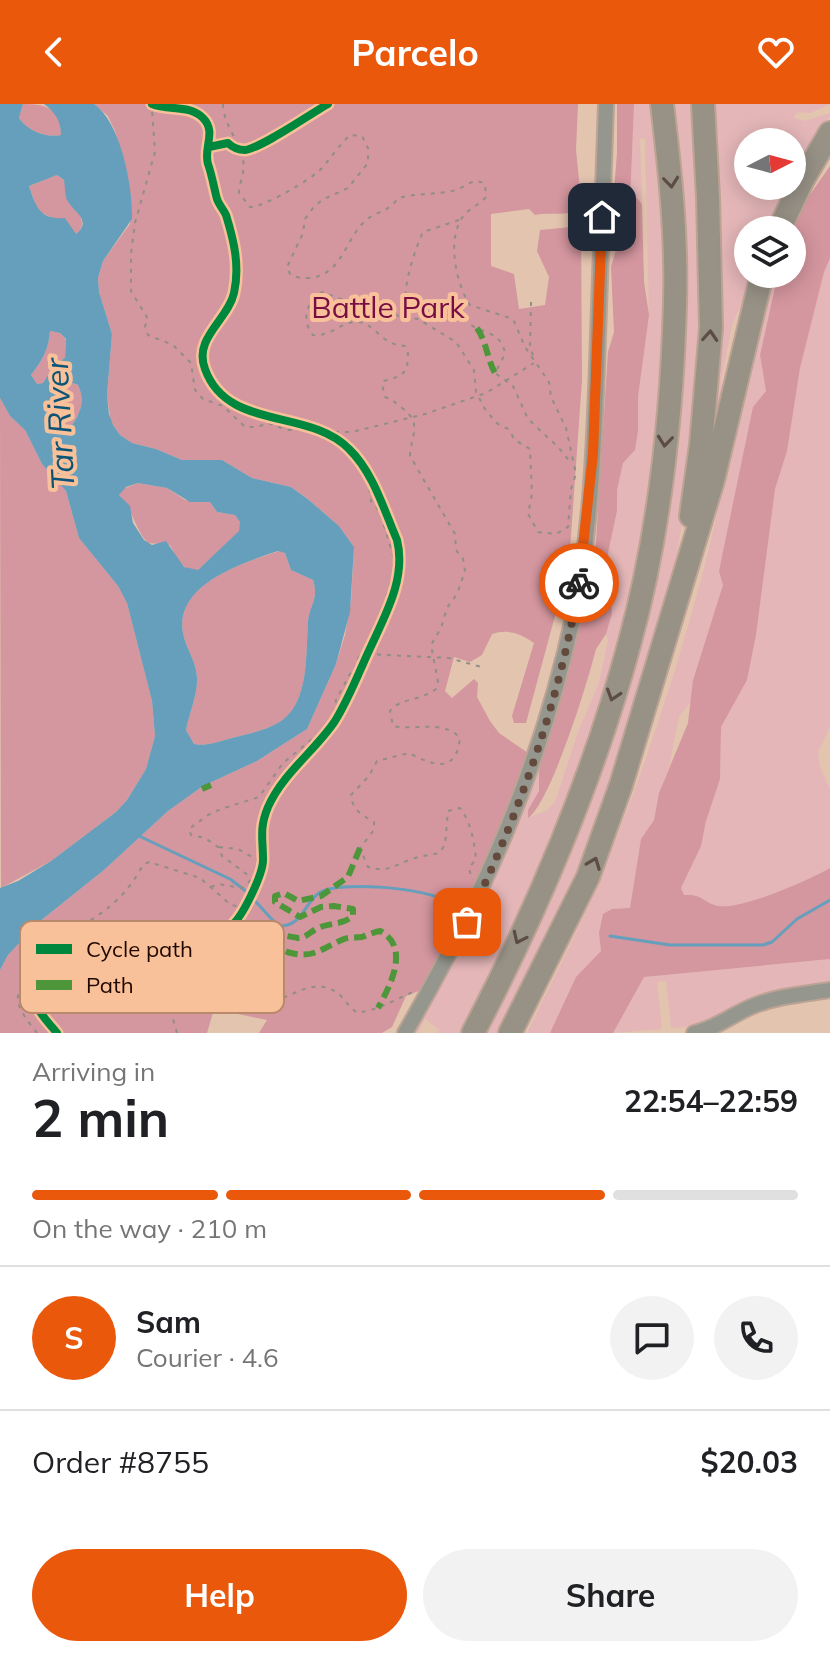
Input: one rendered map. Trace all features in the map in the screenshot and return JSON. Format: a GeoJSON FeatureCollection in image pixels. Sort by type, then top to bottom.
{"type":"FeatureCollection","features":[{"type":"Feature","properties":{"kind":"highway"},"geometry":{"type":"LineString","coordinates":[[473,1033],[524,928],[569,820],[629,645],[650,546],[665,444],[675,302],[673,199],[662,104]]}},
{"type":"Feature","properties":{"kind":"highway"},"geometry":{"type":"LineString","coordinates":[[660,662],[687,541],[701,445],[711,328],[703,104]]}},
{"type":"Feature","properties":{"kind":"highway"},"geometry":{"type":"LineString","coordinates":[[786,216],[830,133]]}},
{"type":"Feature","properties":{"kind":"highway"},"geometry":{"type":"LineString","coordinates":[[510,1033],[588,877],[621,785],[713,480],[758,288]]}},
{"type":"Feature","properties":{"kind":"street"},"geometry":{"type":"LineString","coordinates":[[405,1033],[467,922],[520,801],[542,736],[575,610],[593,454],[606,104]]}},
{"type":"Feature","properties":{"kind":"street"},"geometry":{"type":"LineString","coordinates":[[694,1033],[708,1030],[751,1006],[783,997],[830,990]]}},
{"type":"Feature","properties":{"kind":"path"},"geometry":{"type":"LineString","coordinates":[[149,104],[162,108]]}},
{"type":"Feature","properties":{"kind":"path"},"geometry":{"type":"LineString","coordinates":[[149,104],[155,152],[135,223],[131,291],[148,319],[145,326],[148,335],[173,345],[191,363],[195,390],[203,399],[223,406],[245,427],[268,423],[287,430],[309,430],[334,441],[363,469],[368,478],[369,495],[380,512],[394,559],[393,575],[380,618],[372,638],[357,660],[355,670],[336,700],[326,729],[283,763],[266,789],[253,800],[208,815],[189,829],[191,835],[205,838],[218,847],[247,853],[259,861],[260,872]]}},
{"type":"Feature","properties":{"kind":"path"},"geometry":{"type":"LineString","coordinates":[[223,104],[223,114],[232,129],[244,167],[239,179],[239,193],[246,204],[256,208],[321,169],[350,135],[362,136],[366,142],[368,163],[356,180],[348,188],[322,200],[305,219],[303,233],[287,267],[290,274],[298,278],[315,277],[333,269],[364,221],[390,210],[398,198],[448,192],[473,181],[485,184],[486,197],[460,220],[423,232],[405,299],[410,305],[432,313],[461,318],[487,330],[502,342],[504,359],[495,373],[513,386],[530,422],[558,447],[573,466]]}},
{"type":"Feature","properties":{"kind":"path"},"geometry":{"type":"LineString","coordinates":[[228,143],[238,149],[255,146]]}},
{"type":"Feature","properties":{"kind":"path"},"geometry":{"type":"LineString","coordinates":[[460,220],[454,254],[466,299],[470,305],[513,319],[525,347],[549,382],[551,397],[566,428],[576,474],[571,489],[568,527],[556,534],[538,532],[528,514],[532,494],[530,449],[493,420],[477,395],[474,370],[456,342],[418,319],[394,315],[380,306],[319,293],[307,308],[306,323],[310,333],[320,336],[359,322],[368,325],[392,344],[405,346],[408,352],[407,369],[382,384],[385,397],[396,401],[413,417],[414,437],[410,456],[455,534],[456,550],[463,559],[465,571],[431,645],[438,682],[436,689],[415,701],[399,702],[392,706],[390,718],[393,726],[402,728],[437,727],[451,730],[460,738],[457,751],[453,760],[443,765],[428,764],[409,753],[377,761],[369,776],[353,789],[351,795],[351,802],[357,811],[374,822],[374,830],[360,848],[368,867],[383,870],[439,853],[445,845],[448,811],[460,808],[470,825],[475,847],[476,859],[469,868],[472,881]]}},
{"type":"Feature","properties":{"kind":"path"},"geometry":{"type":"LineString","coordinates":[[531,302],[533,324],[530,347],[536,362]]}},
{"type":"Feature","properties":{"kind":"path"},"geometry":{"type":"LineString","coordinates":[[257,414],[325,432],[352,432],[413,417],[477,395],[536,362]]}},
{"type":"Feature","properties":{"kind":"path"},"geometry":{"type":"LineString","coordinates":[[219,391],[225,399],[236,404]]}},
{"type":"Feature","properties":{"kind":"path"},"geometry":{"type":"LineString","coordinates":[[301,762],[335,721],[367,654],[395,589],[400,552],[365,468],[348,447],[325,432]]}},
{"type":"Feature","properties":{"kind":"path"},"geometry":{"type":"LineString","coordinates":[[367,654],[449,658],[485,668]]}},
{"type":"Feature","properties":{"kind":"path"},"geometry":{"type":"LineString","coordinates":[[224,796],[248,795],[281,785]]}},
{"type":"Feature","properties":{"kind":"path"},"geometry":{"type":"LineString","coordinates":[[211,887],[218,884],[242,888],[250,881],[248,875],[222,856],[218,847]]}},
{"type":"Feature","properties":{"kind":"path"},"geometry":{"type":"LineString","coordinates":[[90,921],[119,898],[143,865],[149,862],[200,878],[231,905],[244,909],[263,863],[261,851]]}},
{"type":"Feature","properties":{"kind":"path"},"geometry":{"type":"LineString","coordinates":[[284,996],[303,988],[327,987],[345,998],[350,1008],[358,1013],[378,1008],[416,990]]}},
{"type":"Feature","properties":{"kind":"path"},"geometry":{"type":"LineString","coordinates":[[23,1013],[37,1033]]}},
{"type":"Feature","properties":{"kind":"path"},"geometry":{"type":"LineString","coordinates":[[174,1013],[177,1033]]}},
{"type":"Feature","properties":{"kind":"shaded area"},"geometry":{"type":"Polygon","coordinates":[[[634,104],[652,104],[663,227],[665,316],[657,441],[636,577],[605,695],[546,860],[461,1033],[438,1033],[440,1030],[425,1019],[418,1033],[411,1033],[474,920],[539,771],[539,791],[528,810],[529,817],[546,811],[555,802],[578,732],[599,683],[612,613],[608,553],[623,463],[635,450],[638,397],[649,315],[645,138],[640,139],[642,204],[637,198],[630,205],[634,104]]]}},
{"type":"Feature","properties":{"kind":"shaded area"},"geometry":{"type":"Polygon","coordinates":[[[674,104],[695,104],[704,276],[691,470],[676,559],[662,621],[595,833],[499,1033],[480,1033],[646,598],[678,157],[674,104]]]}},
{"type":"Feature","properties":{"kind":"shaded area"},"geometry":{"type":"Polygon","coordinates":[[[711,104],[830,104],[810,113],[797,112],[794,118],[805,121],[830,113],[806,155],[806,128],[734,128],[734,200],[788,200],[780,216],[734,216],[734,288],[752,288],[732,325],[721,381],[723,395],[727,396],[722,421],[713,420],[718,223],[711,104]]]}},
{"type":"Feature","properties":{"kind":"shaded area"},"geometry":{"type":"Polygon","coordinates":[[[830,258],[830,727],[818,752],[820,767],[830,790],[830,868],[758,899],[718,906],[696,896],[684,895],[681,888],[701,846],[720,779],[721,727],[747,680],[775,489],[787,451],[800,368],[830,258]]]}},
{"type":"Feature","properties":{"kind":"shaded area"},"geometry":{"type":"Polygon","coordinates":[[[765,288],[775,288],[760,355],[766,391],[719,570],[723,585],[693,679],[693,699],[679,717],[654,820],[641,839],[630,908],[612,909],[599,933],[601,951],[576,977],[550,1033],[527,1033],[597,885],[668,693],[711,538],[765,288]]]}},
{"type":"Feature","properties":{"kind":"shaded area"},"geometry":{"type":"Polygon","coordinates":[[[830,959],[830,983],[772,992],[722,1017],[686,1027],[671,1028],[666,981],[657,982],[662,1029],[613,1033],[644,977],[830,959]]]}},
{"type":"Feature","properties":{"kind":"green space"},"geometry":{"type":"Polygon","coordinates":[[[23,104],[51,109],[58,119],[61,135],[43,134],[27,127],[19,118],[23,104]]]}},
{"type":"Feature","properties":{"kind":"green space","name":"Battle Park"},"geometry":{"type":"Polygon","coordinates":[[[94,104],[578,104],[576,150],[581,200],[577,211],[535,215],[529,209],[491,214],[491,266],[514,274],[519,309],[545,305],[549,277],[537,251],[540,230],[581,226],[582,380],[569,564],[526,723],[514,723],[512,716],[534,643],[514,633],[503,632],[492,634],[482,655],[470,662],[454,657],[445,691],[452,698],[474,679],[478,683],[477,697],[490,721],[499,733],[528,753],[492,847],[443,951],[421,990],[406,996],[392,1027],[382,1033],[259,1033],[267,1020],[233,1013],[284,1013],[284,921],[40,921],[104,870],[168,811],[203,786],[257,761],[307,729],[336,664],[351,602],[354,547],[339,526],[308,499],[291,487],[252,478],[222,460],[182,460],[132,443],[120,435],[111,422],[107,395],[112,334],[99,292],[98,278],[103,261],[130,224],[132,212],[126,168],[108,116],[94,104]]]}},
{"type":"Feature","properties":{"kind":"green space"},"geometry":{"type":"Polygon","coordinates":[[[617,104],[634,104],[630,203],[637,198],[642,204],[644,282],[649,315],[638,397],[638,431],[635,450],[623,463],[608,553],[612,613],[606,634],[596,649],[558,766],[528,818],[528,810],[539,791],[539,771],[587,595],[596,542],[608,352],[614,332],[611,267],[620,236],[611,229],[617,104]]]}},
{"type":"Feature","properties":{"kind":"green space"},"geometry":{"type":"Polygon","coordinates":[[[830,166],[830,258],[800,368],[787,451],[775,489],[747,680],[721,727],[720,779],[701,846],[681,888],[684,895],[696,896],[718,906],[729,906],[775,893],[830,868],[830,959],[644,977],[613,1033],[550,1033],[576,977],[601,951],[599,933],[603,914],[612,909],[630,908],[641,839],[654,820],[659,793],[688,723],[693,680],[723,585],[719,571],[753,407],[766,391],[760,355],[775,288],[806,288],[806,216],[797,216],[830,166]]]}},
{"type":"Feature","properties":{"kind":"green space"},"geometry":{"type":"Polygon","coordinates":[[[57,175],[64,180],[70,204],[81,219],[82,227],[76,234],[38,211],[29,186],[57,175]]]}},
{"type":"Feature","properties":{"kind":"green space"},"geometry":{"type":"Polygon","coordinates":[[[50,331],[60,333],[66,340],[65,358],[55,364],[43,383],[37,384],[31,375],[44,354],[50,331]]]}},
{"type":"Feature","properties":{"kind":"green space"},"geometry":{"type":"Polygon","coordinates":[[[70,382],[78,385],[82,398],[77,416],[66,433],[51,408],[64,386],[70,382]]]}},
{"type":"Feature","properties":{"kind":"green space"},"geometry":{"type":"Polygon","coordinates":[[[0,398],[10,416],[25,430],[42,464],[66,491],[79,538],[118,586],[127,603],[152,701],[155,736],[146,769],[116,812],[51,861],[1,888],[0,398]]]}},
{"type":"Feature","properties":{"kind":"green space"},"geometry":{"type":"Polygon","coordinates":[[[138,483],[167,488],[185,500],[210,502],[217,512],[235,515],[240,522],[240,531],[198,570],[187,568],[170,545],[148,543],[119,495],[123,489],[138,483]]]}},
{"type":"Feature","properties":{"kind":"green space"},"geometry":{"type":"Polygon","coordinates":[[[279,551],[285,553],[291,570],[313,580],[315,587],[299,696],[287,716],[270,727],[215,743],[194,744],[186,730],[197,681],[183,633],[183,616],[189,601],[214,578],[230,569],[279,551]]]}},
{"type":"Feature","properties":{"kind":"green space","name":"Battle Park"},"geometry":{"type":"Polygon","coordinates":[[[20,942],[20,1013],[213,1013],[207,1033],[0,1033],[0,970],[20,942]]]}},
{"type":"Feature","properties":{"kind":"water","name":"Tar River"},"geometry":{"type":"Polygon","coordinates":[[[0,104],[23,104],[19,118],[27,127],[55,136],[61,135],[59,121],[44,104],[94,104],[111,125],[118,140],[128,174],[132,206],[132,219],[103,261],[98,278],[99,292],[112,334],[107,395],[113,425],[120,435],[132,443],[182,460],[222,460],[252,478],[291,487],[339,526],[354,547],[350,612],[336,664],[307,729],[257,761],[203,786],[168,811],[104,870],[40,921],[20,921],[20,942],[0,970],[0,888],[51,861],[116,812],[146,769],[155,736],[152,701],[127,603],[118,586],[79,538],[66,491],[42,464],[25,430],[10,416],[0,398],[0,104]],[[57,175],[29,186],[40,211],[50,217],[65,218],[76,234],[81,229],[82,220],[67,200],[64,180],[57,175]],[[50,331],[44,354],[31,375],[37,384],[43,383],[55,364],[65,358],[66,339],[60,333],[50,331]],[[70,382],[64,386],[51,408],[66,433],[77,416],[82,398],[78,385],[70,382]],[[138,483],[126,487],[119,495],[130,506],[133,523],[144,540],[152,545],[166,541],[184,567],[198,570],[239,531],[240,522],[235,515],[217,512],[210,502],[190,502],[167,488],[138,483]],[[278,551],[230,569],[214,578],[189,601],[183,616],[183,633],[197,675],[196,693],[186,730],[194,744],[215,743],[270,727],[287,716],[299,696],[315,587],[313,580],[291,570],[285,553],[278,551]]]}},
{"type":"Feature","properties":{"kind":"waterway"},"geometry":{"type":"LineString","coordinates":[[139,836],[230,879],[247,892],[273,921]]}},
{"type":"Feature","properties":{"kind":"waterway"},"geometry":{"type":"LineString","coordinates":[[284,925],[297,919],[319,893],[329,889],[383,887],[422,893],[447,902]]}},
{"type":"Feature","properties":{"kind":"waterway"},"geometry":{"type":"LineString","coordinates":[[610,936],[670,945],[763,945],[772,942],[797,919],[830,900]]}},
{"type":"Feature","properties":{"kind":"marked path"},"geometry":{"type":"LineString","coordinates":[[477,328],[495,373]]}},
{"type":"Feature","properties":{"kind":"marked path"},"geometry":{"type":"LineString","coordinates":[[202,789],[211,785]]}},
{"type":"Feature","properties":{"kind":"marked path"},"geometry":{"type":"LineString","coordinates":[[284,935],[303,937],[353,916],[353,909],[334,906],[321,907],[300,917],[275,902],[275,896],[284,893],[298,901],[321,896],[348,877],[360,848]]}},
{"type":"Feature","properties":{"kind":"marked path"},"geometry":{"type":"LineString","coordinates":[[284,950],[306,954],[344,939],[380,931],[389,938],[396,957],[392,978],[378,1008]]}},
{"type":"Feature","properties":{"kind":"cycle path"},"geometry":{"type":"LineString","coordinates":[[152,104],[192,111],[207,123],[208,164],[234,244],[234,293],[231,303],[207,338],[203,358],[205,369],[216,389],[231,402],[250,411],[313,428],[332,436],[349,449],[371,480],[397,540],[399,555],[392,599],[340,713],[282,783],[268,807],[262,828],[260,875],[235,921]]}},
{"type":"Feature","properties":{"kind":"cycle path"},"geometry":{"type":"LineString","coordinates":[[209,147],[228,143],[240,149],[253,148],[328,104]]}},
{"type":"Feature","properties":{"kind":"cycle path"},"geometry":{"type":"LineString","coordinates":[[41,1013],[57,1033]]}},
{"type":"Feature","properties":{"kind":"way so far"},"geometry":{"type":"LineString","coordinates":[[467,922],[509,828],[540,746],[579,583]]}},
{"type":"Feature","properties":{"kind":"route"},"geometry":{"type":"LineString","coordinates":[[579,583],[593,454],[602,217]]}}]}
